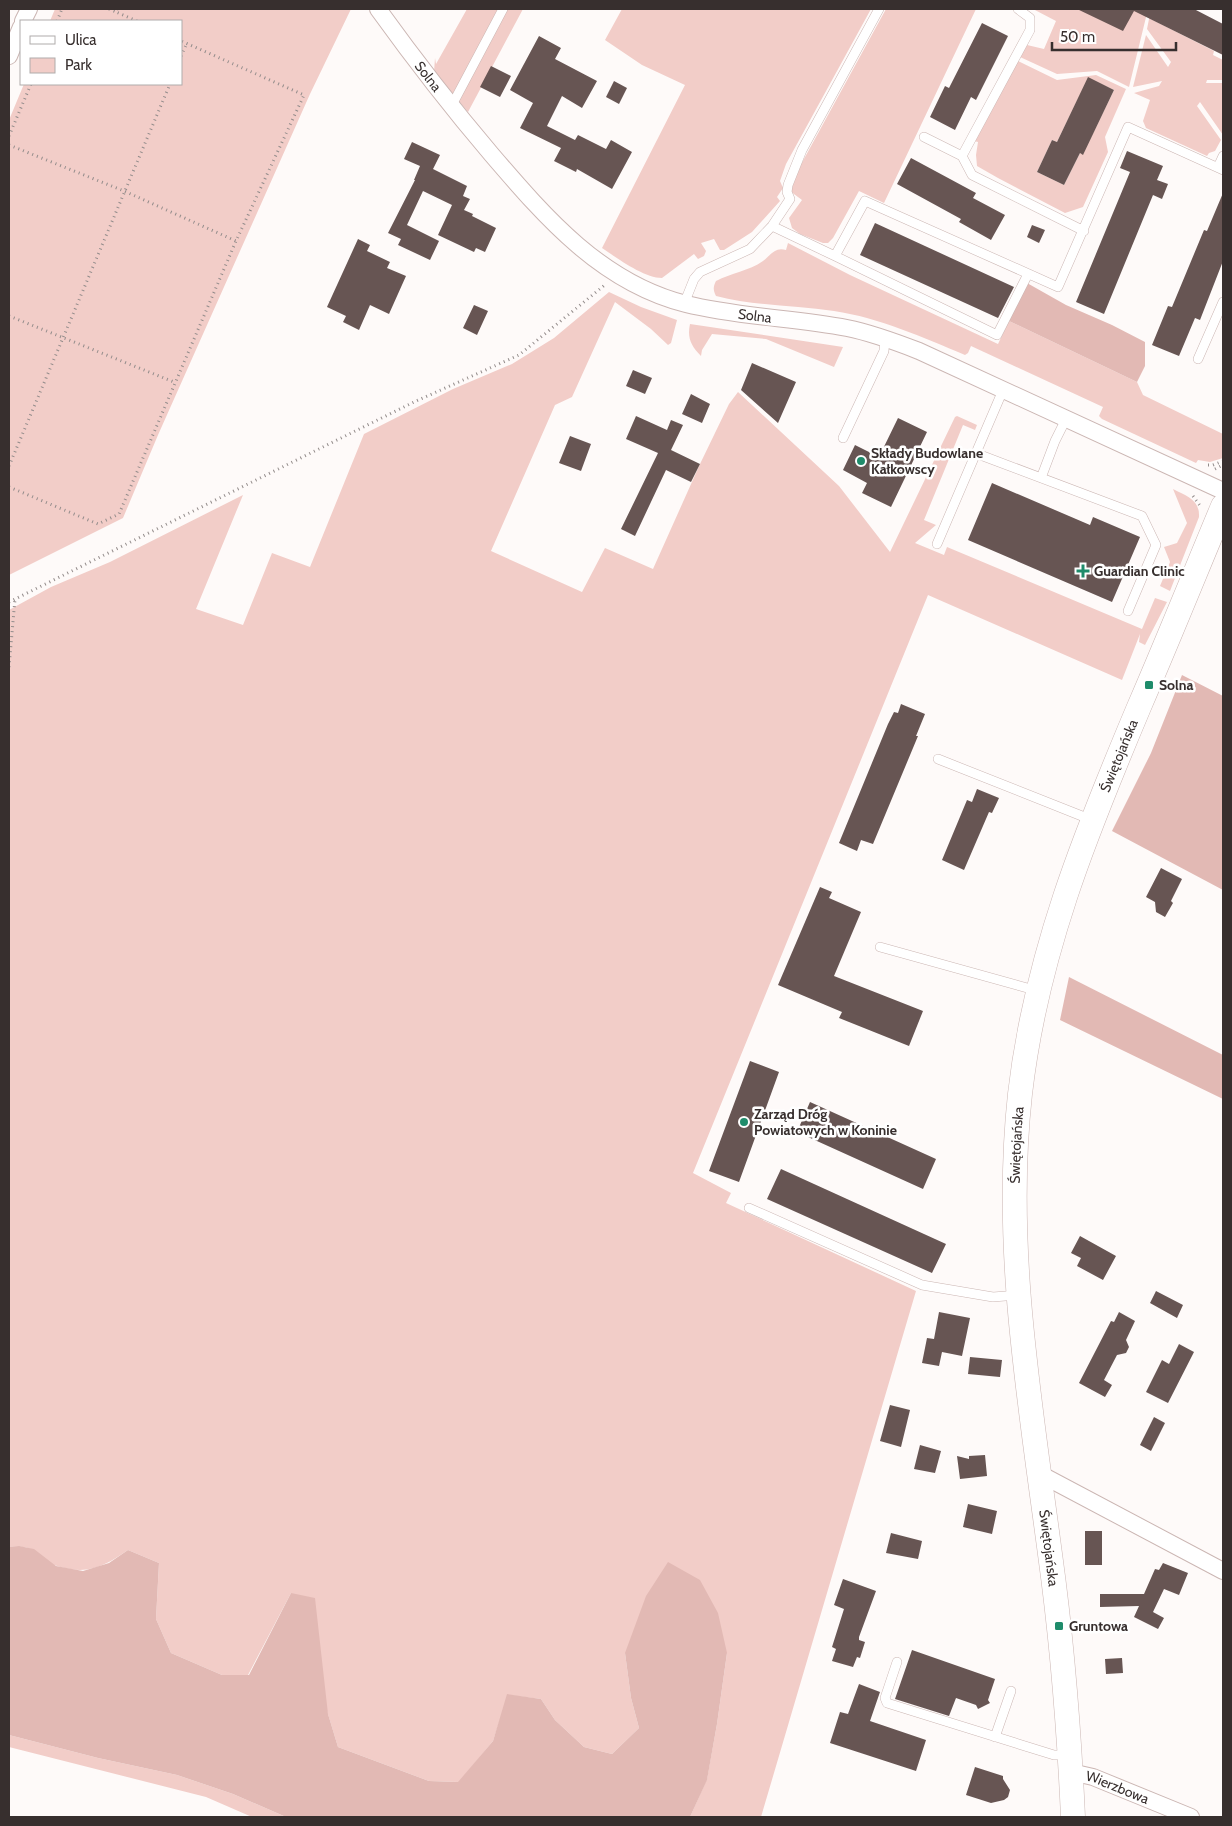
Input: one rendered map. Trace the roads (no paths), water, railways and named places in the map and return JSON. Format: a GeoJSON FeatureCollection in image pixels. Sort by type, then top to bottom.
{"type":"FeatureCollection","features":[{"type":"Feature","properties":{"kind":"street","name":"Solna"},"geometry":{"type":"LineString","coordinates":[[378,9],[451,107],[545,216],[612,281],[684,304],[721,312],[850,328],[885,338],[919,351],[1066,419],[1197,486],[1223,491]]}},
{"type":"Feature","properties":{"kind":"street"},"geometry":{"type":"LineString","coordinates":[[9,56],[20,29]]}},
{"type":"Feature","properties":{"kind":"street","name":"Świętojańska"},"geometry":{"type":"LineString","coordinates":[[1074,1817],[1059,1626],[1018,1295],[1014,1234],[1016,1148],[1024,1069],[1038,992],[1058,916],[1092,820],[1210,508]]}},
{"type":"Feature","properties":{"kind":"street"},"geometry":{"type":"LineString","coordinates":[[1040,1474],[1223,1571]]}},
{"type":"Feature","properties":{"kind":"street","name":"Wierzbowa"},"geometry":{"type":"LineString","coordinates":[[1070,1763],[1093,1777],[1191,1817]]}},
{"type":"Feature","properties":{"kind":"lane"},"geometry":{"type":"LineString","coordinates":[[451,107],[503,9]]}},
{"type":"Feature","properties":{"kind":"lane"},"geometry":{"type":"LineString","coordinates":[[684,304],[694,280],[700,272],[750,249],[772,226],[790,200],[787,192],[788,185],[802,150],[879,9]]}},
{"type":"Feature","properties":{"kind":"lane"},"geometry":{"type":"LineString","coordinates":[[962,156],[1030,30],[1030,18],[1018,9]]}},
{"type":"Feature","properties":{"kind":"lane"},"geometry":{"type":"LineString","coordinates":[[833,255],[835,256],[865,201],[1058,287],[1128,127],[1220,169],[1223,156]]}},
{"type":"Feature","properties":{"kind":"lane"},"geometry":{"type":"LineString","coordinates":[[924,136],[962,156],[972,175],[1084,231]]}},
{"type":"Feature","properties":{"kind":"lane"},"geometry":{"type":"LineString","coordinates":[[772,226],[997,334],[1028,274]]}},
{"type":"Feature","properties":{"kind":"lane"},"geometry":{"type":"LineString","coordinates":[[1198,359],[1223,302]]}},
{"type":"Feature","properties":{"kind":"lane"},"geometry":{"type":"LineString","coordinates":[[843,438],[884,351],[885,338]]}},
{"type":"Feature","properties":{"kind":"lane"},"geometry":{"type":"LineString","coordinates":[[937,544],[1003,390]]}},
{"type":"Feature","properties":{"kind":"lane"},"geometry":{"type":"LineString","coordinates":[[1041,478],[1066,419]]}},
{"type":"Feature","properties":{"kind":"lane"},"geometry":{"type":"LineString","coordinates":[[975,453],[1142,516],[1159,544],[1128,611]]}},
{"type":"Feature","properties":{"kind":"lane"},"geometry":{"type":"LineString","coordinates":[[938,759],[1092,820]]}},
{"type":"Feature","properties":{"kind":"lane"},"geometry":{"type":"LineString","coordinates":[[880,947],[1038,992]]}},
{"type":"Feature","properties":{"kind":"lane"},"geometry":{"type":"LineString","coordinates":[[749,1208],[922,1285],[993,1297],[1018,1295]]}},
{"type":"Feature","properties":{"kind":"lane"},"geometry":{"type":"LineString","coordinates":[[897,1662],[885,1698],[887,1703],[1054,1755],[1070,1763]]}},
{"type":"Feature","properties":{"kind":"lane"},"geometry":{"type":"LineString","coordinates":[[995,1737],[1010,1691]]}},
{"type":"Feature","properties":{"kind":"place","name":"Składy Budowlane Kałkowscy"},"geometry":{"type":"Point","coordinates":[861,461]}},
{"type":"Feature","properties":{"kind":"place","name":"Guardian Clinic"},"geometry":{"type":"Point","coordinates":[1083,571]}},
{"type":"Feature","properties":{"kind":"place","name":"Solna"},"geometry":{"type":"Point","coordinates":[1149,685]}},
{"type":"Feature","properties":{"kind":"place","name":"Zarząd Dróg Powiatowych w Koninie"},"geometry":{"type":"Point","coordinates":[744,1122]}},
{"type":"Feature","properties":{"kind":"place","name":"Gruntowa"},"geometry":{"type":"Point","coordinates":[1059,1626]}}]}
